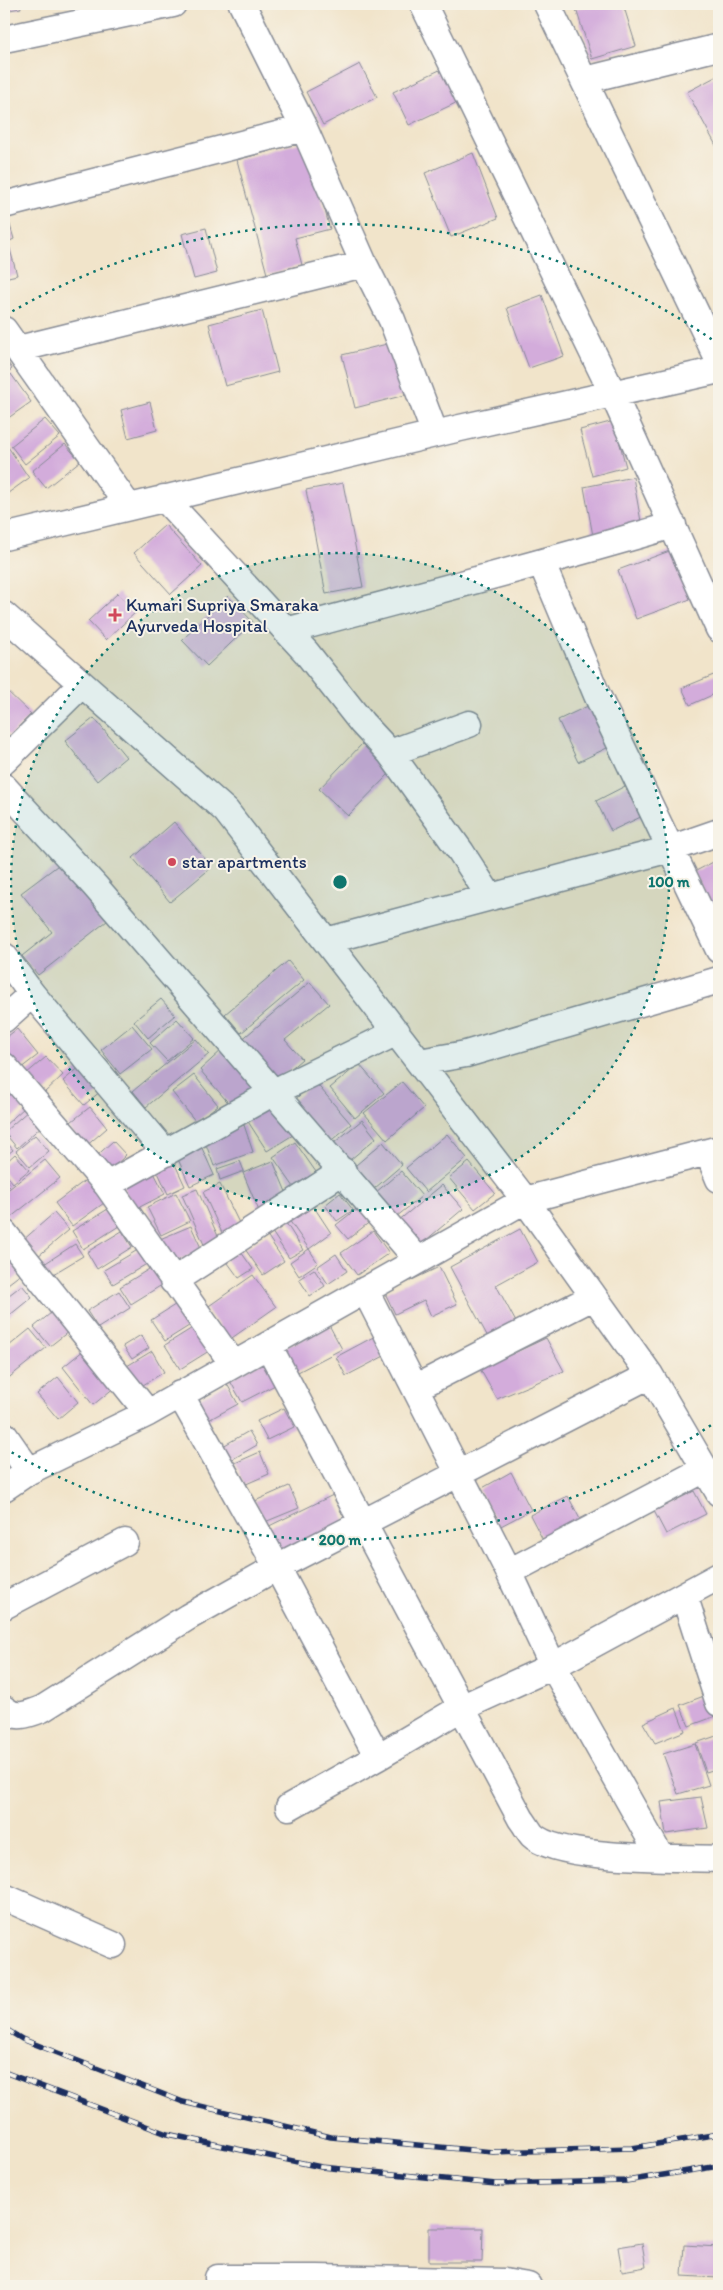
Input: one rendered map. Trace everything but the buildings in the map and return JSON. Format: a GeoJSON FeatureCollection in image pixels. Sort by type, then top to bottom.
{"type":"FeatureCollection","features":[{"type":"Feature","properties":{"kind":"street"},"geometry":{"type":"LineString","coordinates":[[4,39],[174,4]]}},
{"type":"Feature","properties":{"kind":"street"},"geometry":{"type":"LineString","coordinates":[[242,4],[304,128],[364,264],[392,320],[435,434]]}},
{"type":"Feature","properties":{"kind":"street"},"geometry":{"type":"LineString","coordinates":[[422,4],[613,394],[719,629]]}},
{"type":"Feature","properties":{"kind":"street"},"geometry":{"type":"LineString","coordinates":[[547,4],[719,361]]}},
{"type":"Feature","properties":{"kind":"street"},"geometry":{"type":"LineString","coordinates":[[585,80],[719,47]]}},
{"type":"Feature","properties":{"kind":"street"},"geometry":{"type":"LineString","coordinates":[[4,205],[304,128]]}},
{"type":"Feature","properties":{"kind":"street"},"geometry":{"type":"LineString","coordinates":[[129,507],[11,339],[364,264]]}},
{"type":"Feature","properties":{"kind":"street"},"geometry":{"type":"LineString","coordinates":[[4,536],[435,434],[719,370]]}},
{"type":"Feature","properties":{"kind":"street"},"geometry":{"type":"LineString","coordinates":[[164,498],[306,652],[362,723],[390,753],[461,852],[490,897]]}},
{"type":"Feature","properties":{"kind":"street"},"geometry":{"type":"LineString","coordinates":[[286,631],[496,574],[542,564],[673,525]]}},
{"type":"Feature","properties":{"kind":"street"},"geometry":{"type":"LineString","coordinates":[[542,564],[597,696],[719,950]]}},
{"type":"Feature","properties":{"kind":"street"},"geometry":{"type":"LineString","coordinates":[[4,616],[226,811],[526,1200],[650,1375],[719,1493]]}},
{"type":"Feature","properties":{"kind":"street"},"geometry":{"type":"LineString","coordinates":[[4,761],[81,685]]}},
{"type":"Feature","properties":{"kind":"street"},"geometry":{"type":"LineString","coordinates":[[390,753],[469,724]]}},
{"type":"Feature","properties":{"kind":"street"},"geometry":{"type":"LineString","coordinates":[[4,787],[95,886],[418,1260]]}},
{"type":"Feature","properties":{"kind":"street"},"geometry":{"type":"LineString","coordinates":[[326,942],[670,849],[719,832]]}},
{"type":"Feature","properties":{"kind":"street"},"geometry":{"type":"LineString","coordinates":[[4,956],[32,994],[166,1153]]}},
{"type":"Feature","properties":{"kind":"street"},"geometry":{"type":"LineString","coordinates":[[419,1062],[466,1054],[719,980]]}},
{"type":"Feature","properties":{"kind":"street"},"geometry":{"type":"LineString","coordinates":[[4,1019],[32,994]]}},
{"type":"Feature","properties":{"kind":"street"},"geometry":{"type":"LineString","coordinates":[[107,1185],[274,1092],[398,1032]]}},
{"type":"Feature","properties":{"kind":"street"},"geometry":{"type":"LineString","coordinates":[[4,1066],[107,1185],[233,1364]]}},
{"type":"Feature","properties":{"kind":"street"},"geometry":{"type":"LineString","coordinates":[[4,1488],[29,1471],[148,1413],[526,1200],[714,1151],[719,1179]]}},
{"type":"Feature","properties":{"kind":"street"},"geometry":{"type":"LineString","coordinates":[[173,1281],[343,1171]]}},
{"type":"Feature","properties":{"kind":"street"},"geometry":{"type":"LineString","coordinates":[[4,1233],[148,1413]]}},
{"type":"Feature","properties":{"kind":"street"},"geometry":{"type":"LineString","coordinates":[[365,1290],[554,1666],[660,1856]]}},
{"type":"Feature","properties":{"kind":"street"},"geometry":{"type":"LineString","coordinates":[[415,1388],[593,1297]]}},
{"type":"Feature","properties":{"kind":"street"},"geometry":{"type":"LineString","coordinates":[[268,1344],[461,1708],[521,1819],[533,1836],[554,1846],[623,1858],[660,1856],[719,1859]]}},
{"type":"Feature","properties":{"kind":"street"},"geometry":{"type":"LineString","coordinates":[[4,1709],[14,1716],[27,1715],[42,1709],[188,1617],[277,1567],[650,1375]]}},
{"type":"Feature","properties":{"kind":"street"},"geometry":{"type":"LineString","coordinates":[[180,1394],[277,1567],[378,1757]]}},
{"type":"Feature","properties":{"kind":"street"},"geometry":{"type":"LineString","coordinates":[[4,1435],[29,1471]]}},
{"type":"Feature","properties":{"kind":"street"},"geometry":{"type":"LineString","coordinates":[[508,1572],[705,1469]]}},
{"type":"Feature","properties":{"kind":"street"},"geometry":{"type":"LineString","coordinates":[[4,1606],[124,1542]]}},
{"type":"Feature","properties":{"kind":"street"},"geometry":{"type":"LineString","coordinates":[[289,1807],[461,1708],[554,1666],[719,1576]]}},
{"type":"Feature","properties":{"kind":"street"},"geometry":{"type":"LineString","coordinates":[[684,1595],[719,1703]]}},
{"type":"Feature","properties":{"kind":"street"},"geometry":{"type":"LineString","coordinates":[[4,1897],[113,1945]]}},
{"type":"Feature","properties":{"kind":"street"},"geometry":{"type":"LineString","coordinates":[[218,2278],[318,2282],[512,2285]]}},
{"type":"Feature","properties":{"kind":"railway"},"geometry":{"type":"LineString","coordinates":[[4,2028],[22,2039],[183,2102],[331,2137],[493,2152],[632,2148],[719,2134]]}},
{"type":"Feature","properties":{"kind":"railway"},"geometry":{"type":"LineString","coordinates":[[4,2072],[167,2134],[321,2167],[496,2184],[626,2181],[719,2166]]}},
{"type":"Feature","properties":{"kind":"place","name":"Kumari Supriya Smaraka Ayurveda Hospital"},"geometry":{"type":"Point","coordinates":[115,615]}},
{"type":"Feature","properties":{"kind":"place","name":"star apartments"},"geometry":{"type":"Point","coordinates":[172,862]}}]}
